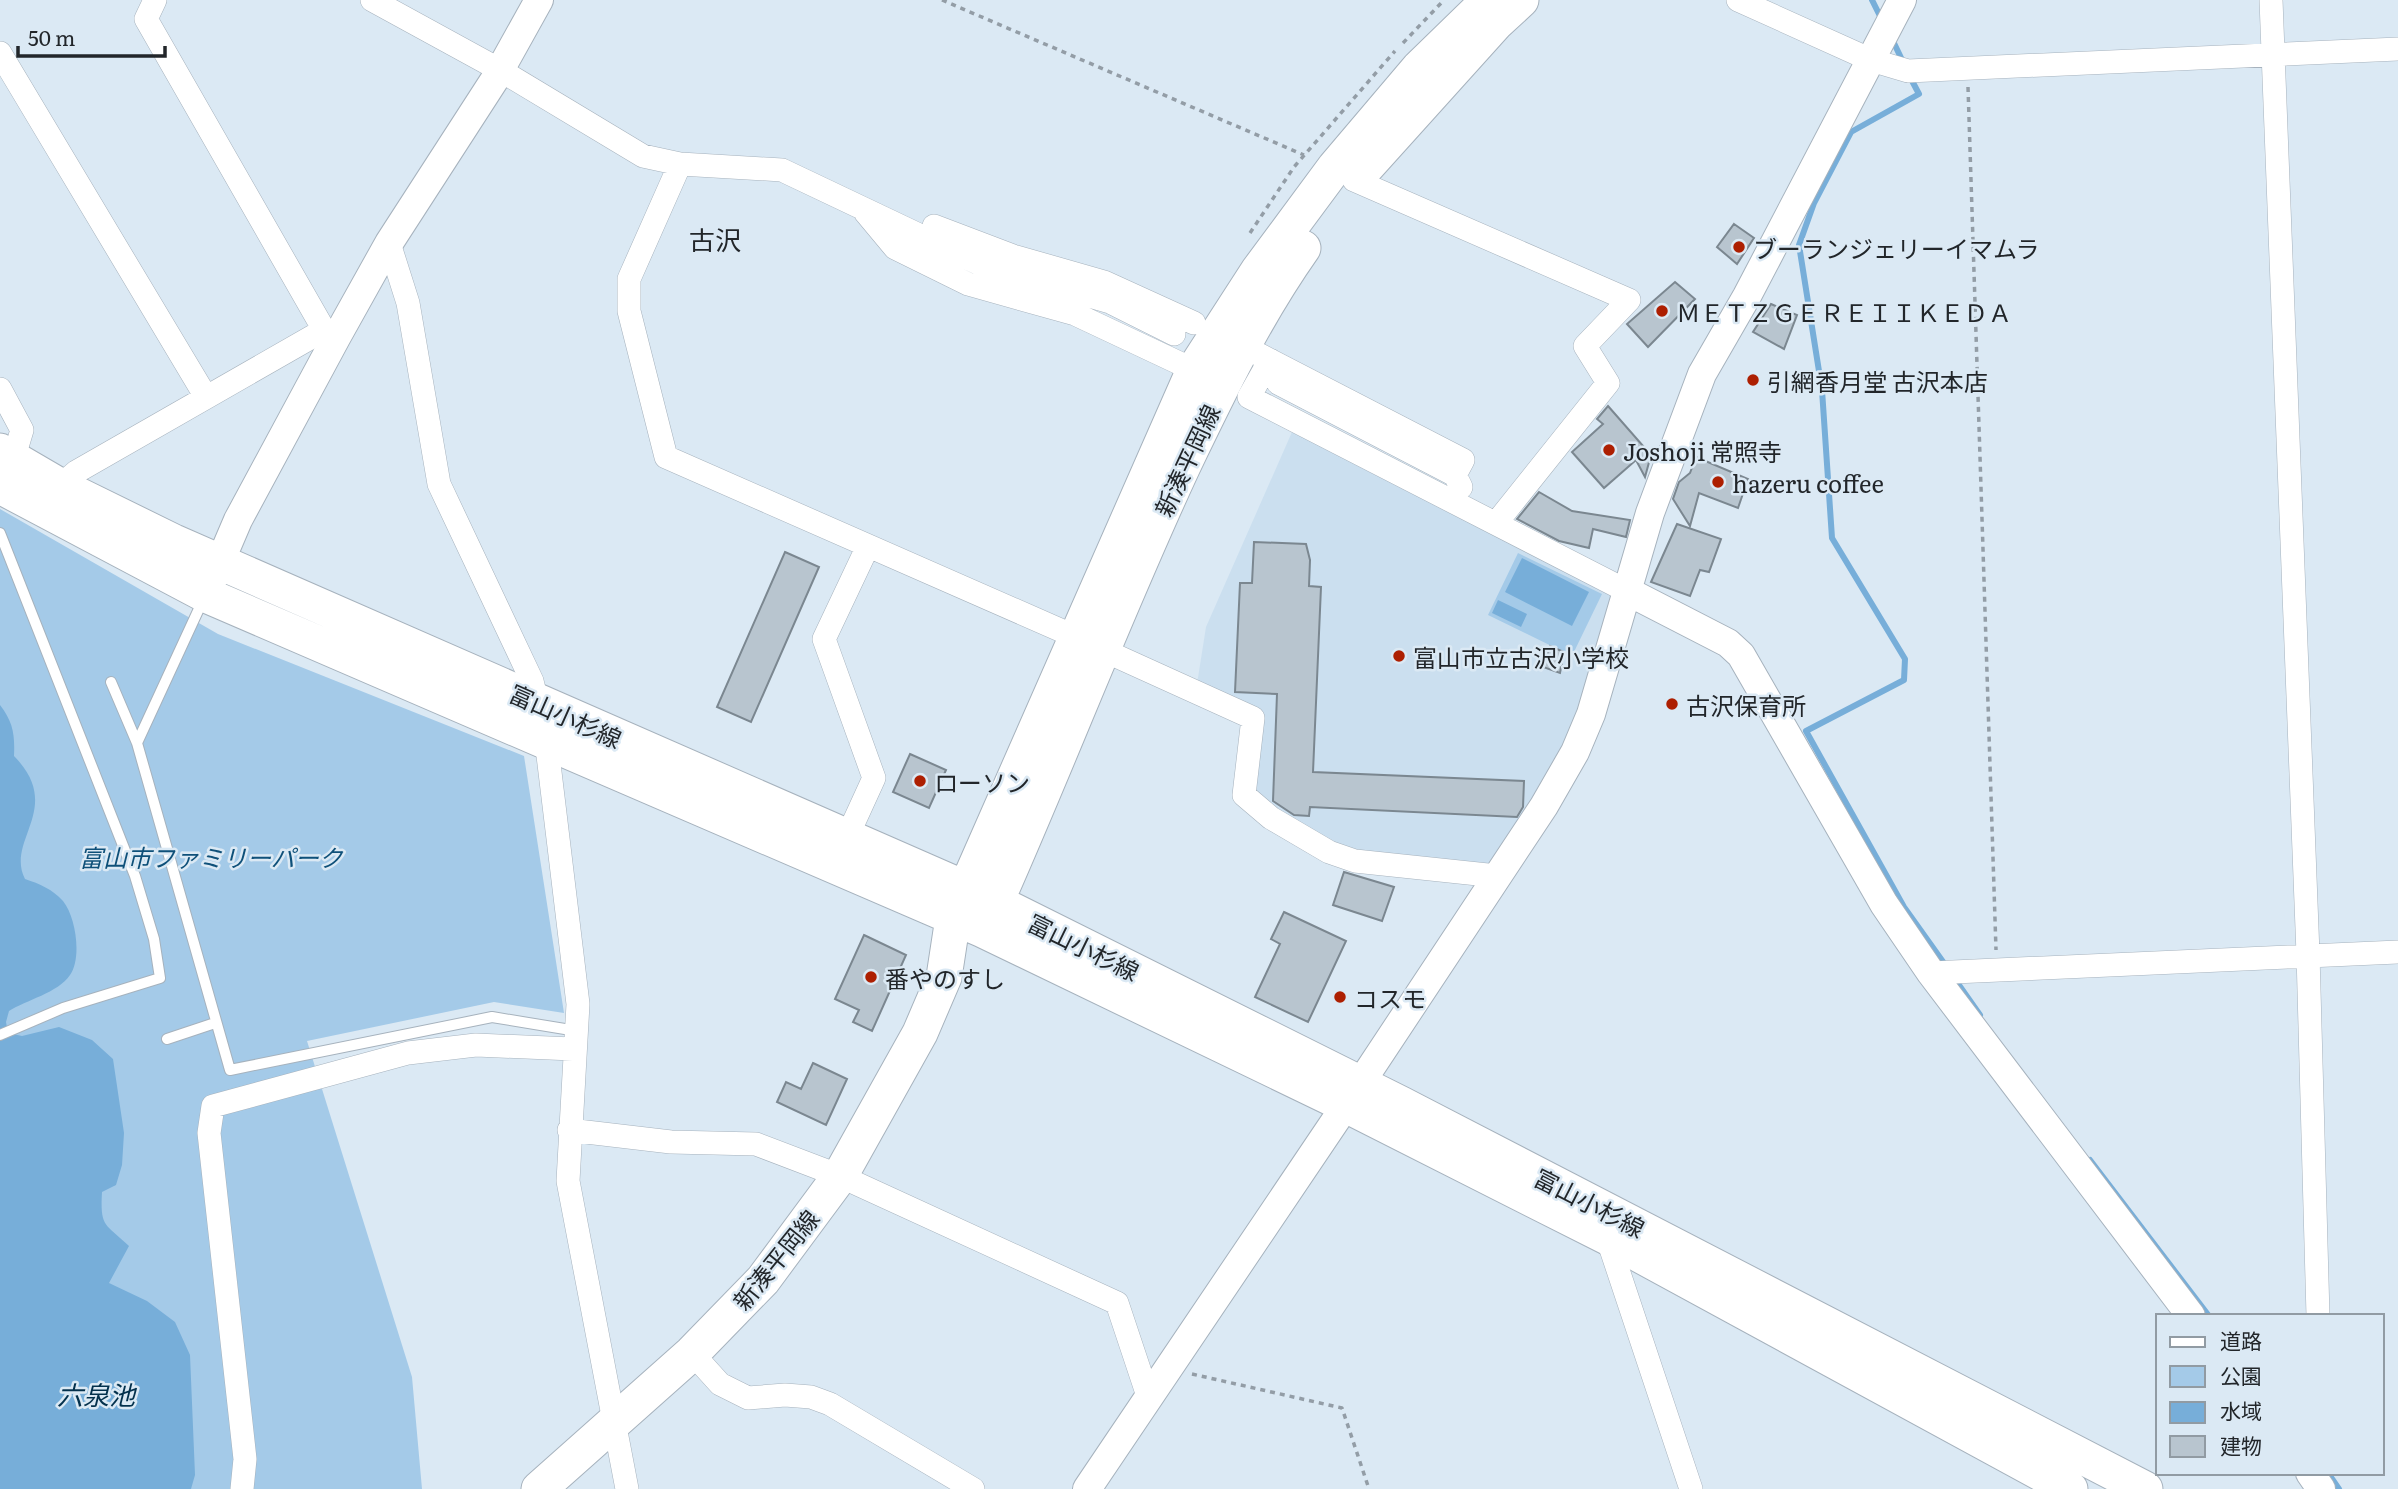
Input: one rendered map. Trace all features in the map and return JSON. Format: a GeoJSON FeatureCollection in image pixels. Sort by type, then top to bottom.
{"type":"FeatureCollection","features":[{"type":"Feature","properties":{"kind":"main road","name":"新湊平岡線"},"geometry":{"type":"LineString","coordinates":[[539,1489],[692,1353],[763,1280],[840,1177],[920,1032],[975,910],[1089,643],[1194,370],[1258,271],[1335,167],[1419,68],[1489,0]]}},
{"type":"Feature","properties":{"kind":"main road","name":"新湊平岡線"},"geometry":{"type":"LineString","coordinates":[[1089,643],[1145,547],[1221,385],[1257,353],[1281,279],[1354,180],[1494,24],[1521,0]]}},
{"type":"Feature","properties":{"kind":"main road","name":"富山小杉線"},"geometry":{"type":"LineString","coordinates":[[4,465],[61,486],[538,703],[847,837],[975,910],[1353,1094],[2145,1489]]}},
{"type":"Feature","properties":{"kind":"main road","name":"富山小杉線"},"geometry":{"type":"LineString","coordinates":[[4,465],[206,594],[546,739],[975,910]]}},
{"type":"Feature","properties":{"kind":"main road","name":"富山小杉線"},"geometry":{"type":"LineString","coordinates":[[1353,1094],[2029,1477],[2070,1489]]}},
{"type":"Feature","properties":{"kind":"street"},"geometry":{"type":"LineString","coordinates":[[155,0],[146,19],[330,334]]}},
{"type":"Feature","properties":{"kind":"street"},"geometry":{"type":"LineString","coordinates":[[372,0],[500,70],[643,156],[680,164],[782,170],[980,264],[1110,302],[1184,328]]}},
{"type":"Feature","properties":{"kind":"street"},"geometry":{"type":"LineString","coordinates":[[206,594],[238,520],[330,334],[500,70],[539,0]]}},
{"type":"Feature","properties":{"kind":"street"},"geometry":{"type":"LineString","coordinates":[[1738,0],[1871,60],[1908,71],[2398,48]]}},
{"type":"Feature","properties":{"kind":"street"},"geometry":{"type":"LineString","coordinates":[[1087,1489],[1353,1094],[1575,752],[1591,714],[1671,450],[1702,373],[1747,296],[1902,0]]}},
{"type":"Feature","properties":{"kind":"street"},"geometry":{"type":"LineString","coordinates":[[2271,0],[2308,954],[2318,1314]]}},
{"type":"Feature","properties":{"kind":"street"},"geometry":{"type":"LineString","coordinates":[[0,53],[206,397]]}},
{"type":"Feature","properties":{"kind":"street"},"geometry":{"type":"LineString","coordinates":[[680,164],[629,279],[629,311],[666,457],[1253,718],[1244,795],[1271,818],[1329,852],[1355,861],[1497,876]]}},
{"type":"Feature","properties":{"kind":"street"},"geometry":{"type":"LineString","coordinates":[[1354,180],[1629,300],[1585,346],[1608,383],[1497,522]]}},
{"type":"Feature","properties":{"kind":"street"},"geometry":{"type":"LineString","coordinates":[[860,206],[895,248],[968,284],[1075,314],[1194,370]]}},
{"type":"Feature","properties":{"kind":"street"},"geometry":{"type":"LineString","coordinates":[[389,243],[408,303],[439,484],[519,653],[538,703],[546,739],[578,1004],[568,1181],[627,1489]]}},
{"type":"Feature","properties":{"kind":"street"},"geometry":{"type":"LineString","coordinates":[[61,486],[76,472],[206,397],[330,334]]}},
{"type":"Feature","properties":{"kind":"street"},"geometry":{"type":"LineString","coordinates":[[1455,475],[1464,460],[1257,353],[1249,397],[1497,522],[1728,643],[1741,656],[1754,673],[1884,904],[1931,973],[2189,1314]]}},
{"type":"Feature","properties":{"kind":"street"},"geometry":{"type":"LineString","coordinates":[[1278,383],[1455,475],[1471,509]]}},
{"type":"Feature","properties":{"kind":"street"},"geometry":{"type":"LineString","coordinates":[[0,389],[22,430],[4,465]]}},
{"type":"Feature","properties":{"kind":"street"},"geometry":{"type":"LineString","coordinates":[[847,837],[874,778],[824,639],[868,546]]}},
{"type":"Feature","properties":{"kind":"street"},"geometry":{"type":"LineString","coordinates":[[1931,973],[2398,952]]}},
{"type":"Feature","properties":{"kind":"street"},"geometry":{"type":"LineString","coordinates":[[242,1489],[245,1459],[209,1133],[214,1106],[408,1053],[476,1045],[575,1040]]}},
{"type":"Feature","properties":{"kind":"street"},"geometry":{"type":"LineString","coordinates":[[569,1130],[671,1142],[756,1144],[840,1177],[1117,1303],[1149,1399]]}},
{"type":"Feature","properties":{"kind":"street"},"geometry":{"type":"LineString","coordinates":[[1607,1237],[1691,1489]]}},
{"type":"Feature","properties":{"kind":"street"},"geometry":{"type":"LineString","coordinates":[[692,1353],[720,1384],[748,1398],[785,1395],[811,1397],[830,1404],[974,1489]]}},
{"type":"Feature","properties":{"kind":"lane"},"geometry":{"type":"LineString","coordinates":[[0,533],[135,876],[154,939],[160,978],[23,1024],[0,1035]]}},
{"type":"Feature","properties":{"kind":"lane"},"geometry":{"type":"LineString","coordinates":[[136,743],[206,594]]}},
{"type":"Feature","properties":{"kind":"lane"},"geometry":{"type":"LineString","coordinates":[[111,682],[136,743],[230,1070],[492,1017],[575,1040]]}},
{"type":"Feature","properties":{"kind":"lane"},"geometry":{"type":"LineString","coordinates":[[167,1039],[215,1023]]}},
{"type":"Feature","properties":{"kind":"path"},"geometry":{"type":"LineString","coordinates":[[942,0],[1304,155]]}},
{"type":"Feature","properties":{"kind":"path"},"geometry":{"type":"LineString","coordinates":[[1967,68],[1997,970]]}},
{"type":"Feature","properties":{"kind":"path"},"geometry":{"type":"LineString","coordinates":[[1170,1369],[1342,1408],[1369,1489]]}},
{"type":"Feature","properties":{"kind":"shaded area","name":"富山市立古沢小学校"},"geometry":{"type":"Polygon","coordinates":[[[1292,432],[1614,594],[1577,717],[1554,764],[1486,871],[1338,854],[1252,797],[1261,715],[1197,684],[1206,627],[1292,432]]]}},
{"type":"Feature","properties":{"kind":"green space","name":"富山市ファミリーパーク"},"geometry":{"type":"Polygon","coordinates":[[[0,509],[218,634],[524,756],[564,1013],[494,1002],[307,1041],[412,1377],[422,1489],[0,1489],[0,509]]]}},
{"type":"Feature","properties":{"kind":"green space"},"geometry":{"type":"Polygon","coordinates":[[[1518,553],[1602,594],[1572,656],[1488,615],[1518,553]]]}},
{"type":"Feature","properties":{"kind":"water"},"geometry":{"type":"Polygon","coordinates":[[[1522,558],[1589,592],[1572,626],[1505,592],[1522,558]]]}},
{"type":"Feature","properties":{"kind":"water"},"geometry":{"type":"Polygon","coordinates":[[[1498,600],[1527,614],[1521,627],[1492,613],[1498,600]]]}},
{"type":"Feature","properties":{"kind":"water","name":"六泉池"},"geometry":{"type":"Polygon","coordinates":[[[0,705],[12,729],[14,756],[28,775],[34,792],[35,807],[22,851],[21,865],[25,879],[46,887],[63,901],[68,908],[76,938],[76,959],[70,975],[58,987],[9,1011],[6,1022],[8,1033],[22,1036],[59,1027],[92,1040],[113,1059],[124,1133],[122,1165],[116,1185],[102,1192],[102,1212],[109,1228],[129,1246],[109,1283],[147,1301],[175,1322],[190,1355],[195,1475],[191,1489],[0,1489],[0,705]]]}},
{"type":"Feature","properties":{"kind":"building"},"geometry":{"type":"Polygon","coordinates":[[[1734,224],[1754,238],[1737,264],[1717,247],[1734,224]]]}},
{"type":"Feature","properties":{"kind":"building","name":"ＭＥＴＺＧＥＲＥＩＩＫＥＤＡ"},"geometry":{"type":"Polygon","coordinates":[[[1675,282],[1695,299],[1648,347],[1627,324],[1675,282]]]}},
{"type":"Feature","properties":{"kind":"building"},"geometry":{"type":"Polygon","coordinates":[[[1771,304],[1797,315],[1784,349],[1753,332],[1771,304]]]}},
{"type":"Feature","properties":{"kind":"building"},"geometry":{"type":"Polygon","coordinates":[[[1608,406],[1651,455],[1645,477],[1636,460],[1604,488],[1572,452],[1603,424],[1597,419],[1608,406]]]}},
{"type":"Feature","properties":{"kind":"building"},"geometry":{"type":"Polygon","coordinates":[[[1696,457],[1748,479],[1738,508],[1699,493],[1690,526],[1673,499],[1679,482],[1690,473],[1696,457]]]}},
{"type":"Feature","properties":{"kind":"building"},"geometry":{"type":"Polygon","coordinates":[[[1539,492],[1572,511],[1630,520],[1626,537],[1593,529],[1589,548],[1559,541],[1517,519],[1539,492]]]}},
{"type":"Feature","properties":{"kind":"building"},"geometry":{"type":"Polygon","coordinates":[[[1677,524],[1721,539],[1709,572],[1700,570],[1690,596],[1651,582],[1677,524]]]}},
{"type":"Feature","properties":{"kind":"building"},"geometry":{"type":"Polygon","coordinates":[[[1254,542],[1306,544],[1310,560],[1309,586],[1321,587],[1313,772],[1524,781],[1523,807],[1517,817],[1310,807],[1309,816],[1294,815],[1273,801],[1277,694],[1235,692],[1240,583],[1252,583],[1254,542]]]}},
{"type":"Feature","properties":{"kind":"building"},"geometry":{"type":"Polygon","coordinates":[[[785,552],[819,567],[751,722],[717,707],[785,552]]]}},
{"type":"Feature","properties":{"kind":"building"},"geometry":{"type":"Polygon","coordinates":[[[1550,646],[1564,652],[1560,673],[1543,667],[1550,646]]]}},
{"type":"Feature","properties":{"kind":"building","name":"ローソン"},"geometry":{"type":"Polygon","coordinates":[[[910,754],[946,770],[929,808],[893,792],[910,754]]]}},
{"type":"Feature","properties":{"kind":"building"},"geometry":{"type":"Polygon","coordinates":[[[1344,872],[1394,887],[1382,921],[1333,905],[1344,872]]]}},
{"type":"Feature","properties":{"kind":"building"},"geometry":{"type":"Polygon","coordinates":[[[1284,912],[1346,941],[1308,1022],[1255,997],[1280,944],[1271,939],[1284,912]]]}},
{"type":"Feature","properties":{"kind":"building"},"geometry":{"type":"Polygon","coordinates":[[[864,935],[906,955],[872,1031],[853,1022],[859,1010],[835,999],[864,935]]]}},
{"type":"Feature","properties":{"kind":"building"},"geometry":{"type":"Polygon","coordinates":[[[813,1063],[847,1079],[826,1125],[777,1102],[786,1082],[801,1089],[813,1063]]]}},
{"type":"Feature","properties":{"kind":"waterway"},"geometry":{"type":"LineString","coordinates":[[1872,0],[1882,20]]}},
{"type":"Feature","properties":{"kind":"waterway"},"geometry":{"type":"LineString","coordinates":[[1892,39],[1904,64]]}},
{"type":"Feature","properties":{"kind":"waterway"},"geometry":{"type":"LineString","coordinates":[[1910,77],[1919,94],[1851,132],[1814,203],[1799,245],[1822,390],[1832,538],[1905,659],[1904,680],[1806,731],[1904,907],[1946,966]]}},
{"type":"Feature","properties":{"kind":"waterway"},"geometry":{"type":"LineString","coordinates":[[1954,978],[1980,1015]]}},
{"type":"Feature","properties":{"kind":"waterway"},"geometry":{"type":"LineString","coordinates":[[2090,1160],[2207,1314]]}},
{"type":"Feature","properties":{"kind":"waterway"},"geometry":{"type":"LineString","coordinates":[[2329,1475],[2339,1489]]}},
{"type":"Feature","properties":{"kind":"place","name":"ブーランジェリーイマムラ"},"geometry":{"type":"Point","coordinates":[1739,247]}},
{"type":"Feature","properties":{"kind":"place","name":"ＭＥＴＺＧＥＲＥＩＩＫＥＤＡ"},"geometry":{"type":"Point","coordinates":[1662,311]}},
{"type":"Feature","properties":{"kind":"place","name":"引網香月堂 古沢本店"},"geometry":{"type":"Point","coordinates":[1753,380]}},
{"type":"Feature","properties":{"kind":"place","name":"Joshoji 常照寺"},"geometry":{"type":"Point","coordinates":[1609,450]}},
{"type":"Feature","properties":{"kind":"place","name":"hazeru coffee"},"geometry":{"type":"Point","coordinates":[1718,482]}},
{"type":"Feature","properties":{"kind":"place","name":"富山市立古沢小学校"},"geometry":{"type":"Point","coordinates":[1399,656]}},
{"type":"Feature","properties":{"kind":"place","name":"古沢保育所"},"geometry":{"type":"Point","coordinates":[1672,704]}},
{"type":"Feature","properties":{"kind":"place","name":"ローソン"},"geometry":{"type":"Point","coordinates":[920,781]}},
{"type":"Feature","properties":{"kind":"place","name":"番やのすし"},"geometry":{"type":"Point","coordinates":[871,977]}},
{"type":"Feature","properties":{"kind":"place","name":"コスモ"},"geometry":{"type":"Point","coordinates":[1340,997]}},
{"type":"Feature","properties":{"kind":"district","name":"古沢"},"geometry":{"type":"Point","coordinates":[715,238]}}]}
